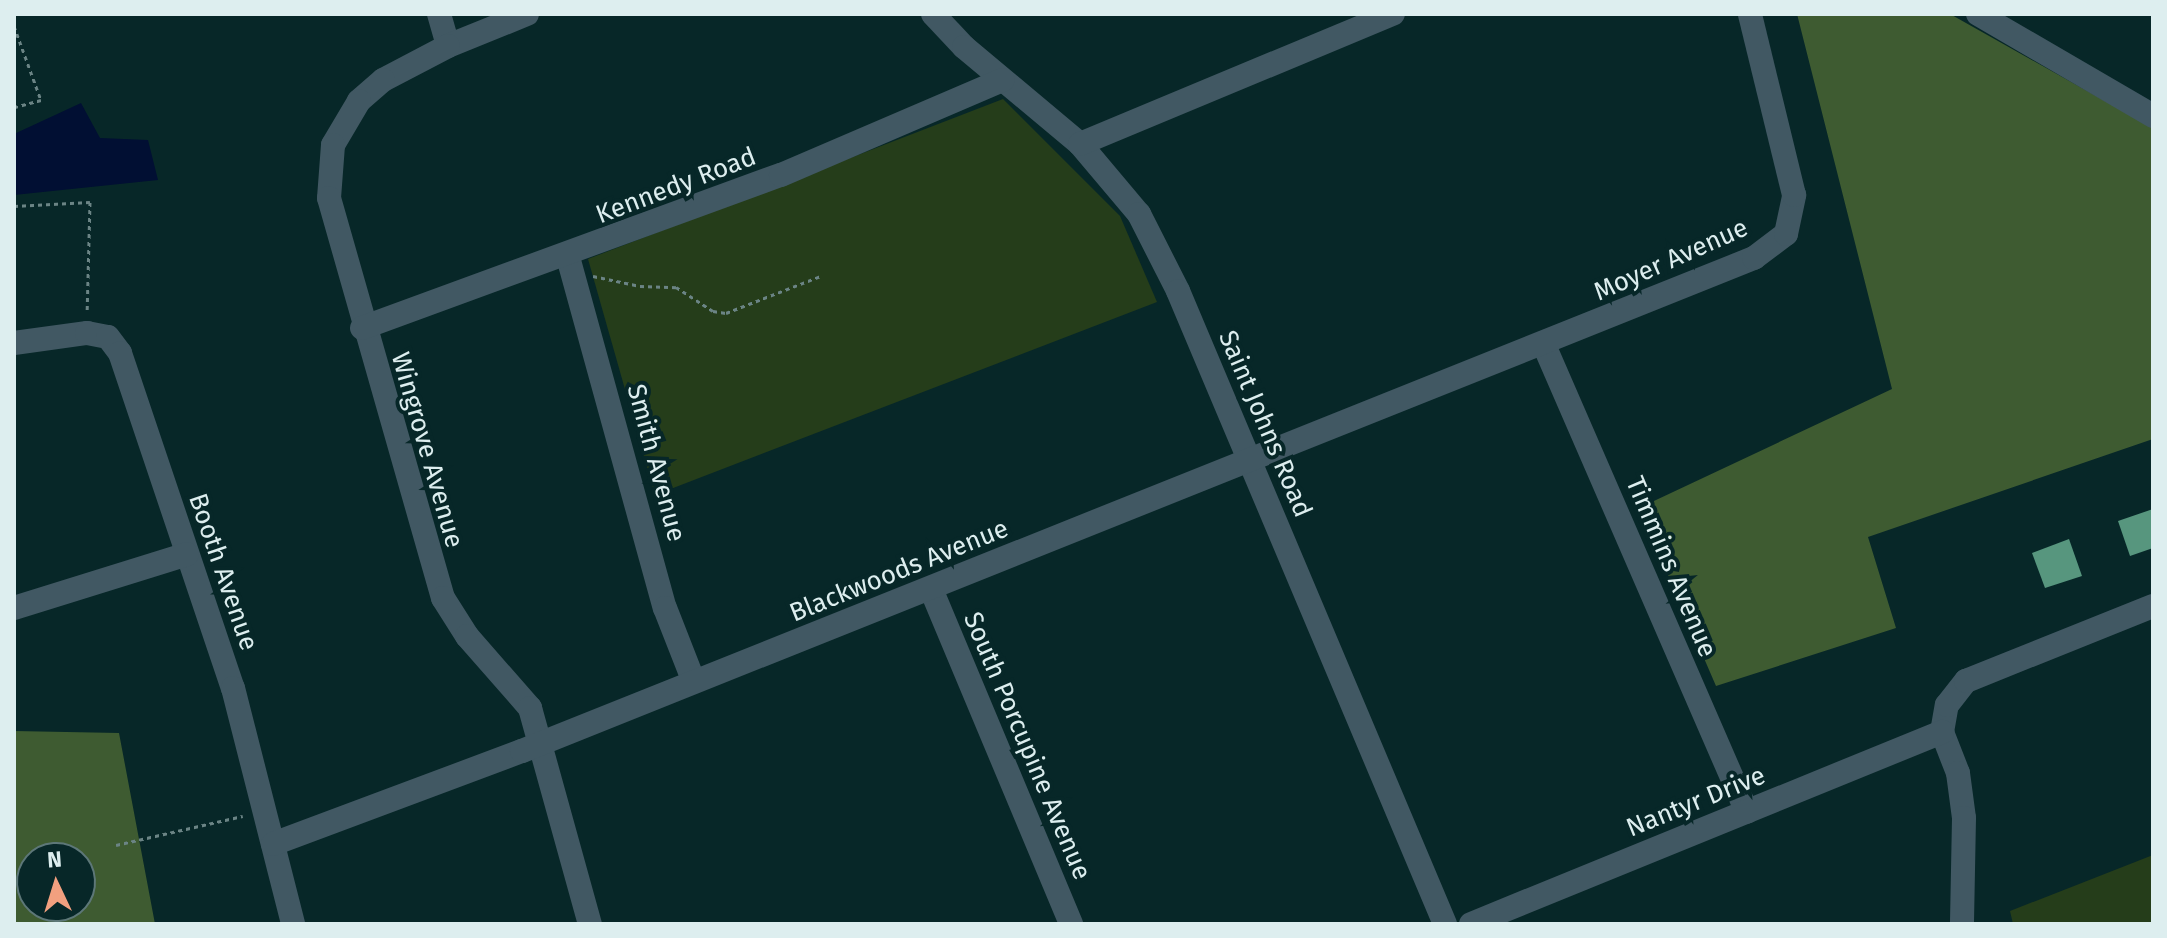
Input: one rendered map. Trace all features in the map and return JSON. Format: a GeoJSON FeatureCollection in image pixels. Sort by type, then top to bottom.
{"type":"FeatureCollection","features":[{"type":"Feature","properties":{"kind":"street"},"geometry":{"type":"LineString","coordinates":[[439,14],[448,46]]}},
{"type":"Feature","properties":{"kind":"street","name":"Wingrove Avenue"},"geometry":{"type":"LineString","coordinates":[[527,14],[448,46],[383,80],[344,120],[333,145],[329,198],[362,328],[443,598],[467,636],[525,698],[544,743],[590,924]]}},
{"type":"Feature","properties":{"kind":"street","name":"Saint Johns Road"},"geometry":{"type":"LineString","coordinates":[[933,14],[1003,80],[1080,144],[1139,214],[1178,291],[1445,924]]}},
{"type":"Feature","properties":{"kind":"street"},"geometry":{"type":"LineString","coordinates":[[1080,144],[1393,14]]}},
{"type":"Feature","properties":{"kind":"street","name":"Moyer Avenue"},"geometry":{"type":"LineString","coordinates":[[1544,345],[1754,258],[1786,234],[1794,195],[1750,14]]}},
{"type":"Feature","properties":{"kind":"street"},"geometry":{"type":"LineString","coordinates":[[1978,14],[2153,116]]}},
{"type":"Feature","properties":{"kind":"street","name":"Kennedy Road"},"geometry":{"type":"LineString","coordinates":[[362,328],[571,265],[1003,80]]}},
{"type":"Feature","properties":{"kind":"street","name":"Smith Avenue"},"geometry":{"type":"LineString","coordinates":[[571,265],[665,608],[694,682]]}},
{"type":"Feature","properties":{"kind":"street"},"geometry":{"type":"LineString","coordinates":[[14,343],[87,333]]}},
{"type":"Feature","properties":{"kind":"street","name":"Booth Avenue"},"geometry":{"type":"LineString","coordinates":[[87,333],[108,337],[120,353],[233,688],[293,924]]}},
{"type":"Feature","properties":{"kind":"street","name":"Blackwoods Avenue"},"geometry":{"type":"LineString","coordinates":[[273,844],[544,743],[1544,345]]}},
{"type":"Feature","properties":{"kind":"street","name":"Timmins Avenue"},"geometry":{"type":"LineString","coordinates":[[1544,345],[1747,812]]}},
{"type":"Feature","properties":{"kind":"street"},"geometry":{"type":"LineString","coordinates":[[14,608],[187,554]]}},
{"type":"Feature","properties":{"kind":"street","name":"South Porcupine Avenue"},"geometry":{"type":"LineString","coordinates":[[931,589],[1071,924]]}},
{"type":"Feature","properties":{"kind":"street"},"geometry":{"type":"LineString","coordinates":[[1962,924],[1964,818],[1958,773],[1942,732],[1947,705],[1966,681],[2153,606]]}},
{"type":"Feature","properties":{"kind":"street","name":"Nantyr Drive"},"geometry":{"type":"LineString","coordinates":[[1471,924],[1942,732]]}},
{"type":"Feature","properties":{"kind":"path"},"geometry":{"type":"LineString","coordinates":[[14,26],[41,100],[14,107]]}},
{"type":"Feature","properties":{"kind":"path"},"geometry":{"type":"LineString","coordinates":[[14,206],[90,202],[87,333]]}},
{"type":"Feature","properties":{"kind":"path"},"geometry":{"type":"LineString","coordinates":[[571,265],[640,286],[676,287],[713,311],[726,313],[821,276]]}},
{"type":"Feature","properties":{"kind":"path"},"geometry":{"type":"LineString","coordinates":[[116,845],[243,816]]}},
{"type":"Feature","properties":{"kind":"green space"},"geometry":{"type":"Polygon","coordinates":[[[1797,14],[1950,14],[2153,128],[2153,439],[1868,537],[1896,628],[1716,686],[1639,508],[1892,389],[1797,14]]]}},
{"type":"Feature","properties":{"kind":"green space"},"geometry":{"type":"Polygon","coordinates":[[[1003,99],[1120,216],[1157,302],[655,495],[588,259],[1003,99]]]}},
{"type":"Feature","properties":{"kind":"green space"},"geometry":{"type":"Polygon","coordinates":[[[14,731],[119,733],[155,924],[14,924],[14,731]]]}},
{"type":"Feature","properties":{"kind":"green space"},"geometry":{"type":"Polygon","coordinates":[[[2153,855],[2153,924],[2013,924],[2010,911],[2153,855]]]}},
{"type":"Feature","properties":{"kind":"water"},"geometry":{"type":"Polygon","coordinates":[[[81,103],[100,138],[148,140],[158,180],[14,195],[14,134],[81,103]]]}},
{"type":"Feature","properties":{"kind":"building"},"geometry":{"type":"Polygon","coordinates":[[[2153,509],[2153,548],[2130,556],[2118,521],[2153,509]]]}},
{"type":"Feature","properties":{"kind":"building"},"geometry":{"type":"Polygon","coordinates":[[[2069,539],[2082,576],[2045,588],[2032,553],[2069,539]]]}}]}
